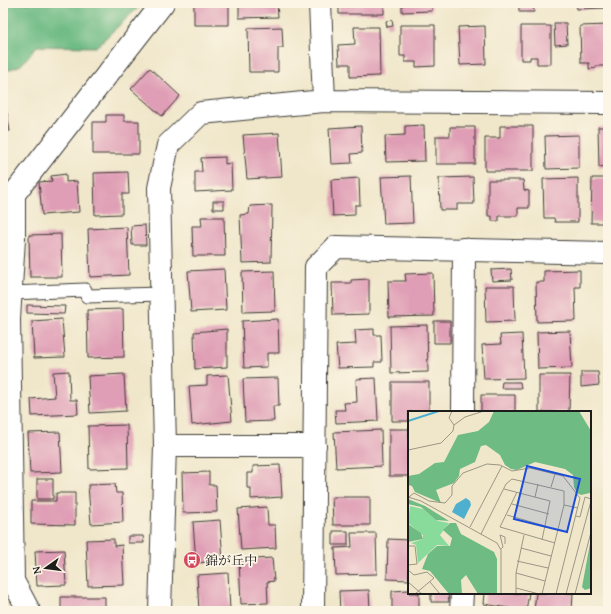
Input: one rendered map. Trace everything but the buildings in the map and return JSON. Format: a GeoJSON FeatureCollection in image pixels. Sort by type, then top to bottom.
{"type":"FeatureCollection","features":[{"type":"Feature","properties":{"kind":"street"},"geometry":{"type":"LineString","coordinates":[[29,611],[13,581],[9,319],[14,239],[14,194],[163,3]]}},
{"type":"Feature","properties":{"kind":"street"},"geometry":{"type":"LineString","coordinates":[[320,3],[324,101]]}},
{"type":"Feature","properties":{"kind":"street"},"geometry":{"type":"LineString","coordinates":[[160,611],[165,446],[159,188],[168,145],[201,113],[324,101],[608,103]]}},
{"type":"Feature","properties":{"kind":"street"},"geometry":{"type":"LineString","coordinates":[[313,611],[316,267],[336,247],[608,253]]}},
{"type":"Feature","properties":{"kind":"street"},"geometry":{"type":"LineString","coordinates":[[463,411],[464,249]]}},
{"type":"Feature","properties":{"kind":"street"},"geometry":{"type":"LineString","coordinates":[[165,446],[314,446]]}},
{"type":"Feature","properties":{"kind":"street"},"geometry":{"type":"LineString","coordinates":[[461,611],[462,594]]}},
{"type":"Feature","properties":{"kind":"lane"},"geometry":{"type":"LineString","coordinates":[[11,293],[85,290],[87,296],[162,294]]}},
{"type":"Feature","properties":{"kind":"green space"},"geometry":{"type":"Polygon","coordinates":[[[3,3],[143,3],[96,47],[37,46],[21,65],[3,72],[3,3]]]}},
{"type":"Feature","properties":{"kind":"place","name":"錦が丘中"},"geometry":{"type":"Point","coordinates":[192,560]}}]}
